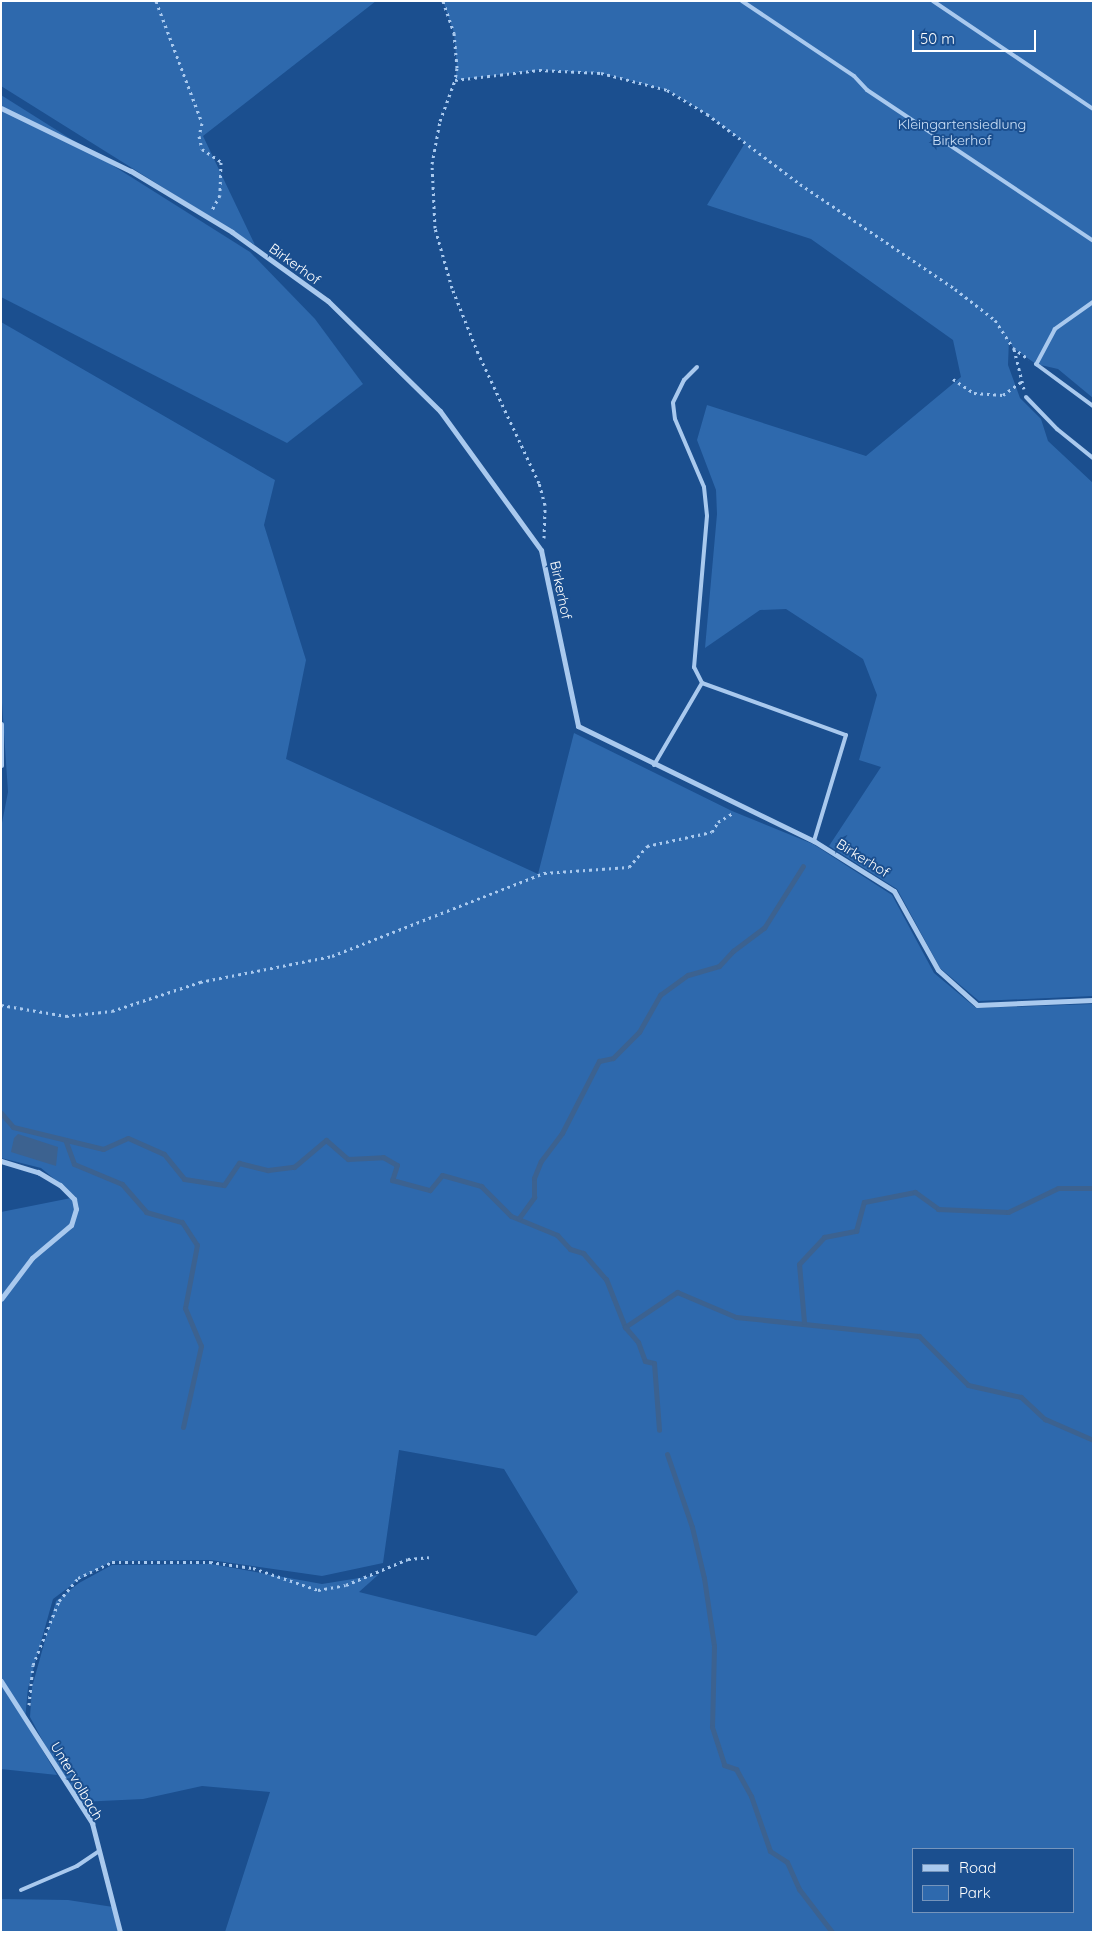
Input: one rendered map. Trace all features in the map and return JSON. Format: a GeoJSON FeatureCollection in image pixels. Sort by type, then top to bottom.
{"type":"FeatureCollection","features":[{"type":"Feature","properties":{"kind":"street","name":"Birkerhof"},"geometry":{"type":"LineString","coordinates":[[1,108],[132,171],[208,218],[328,301],[433,404],[541,550],[578,726],[742,808],[814,841],[894,891],[938,970],[977,1005],[1093,1000]]}},
{"type":"Feature","properties":{"kind":"street"},"geometry":{"type":"LineString","coordinates":[[1,724],[1,765]]}},
{"type":"Feature","properties":{"kind":"street"},"geometry":{"type":"LineString","coordinates":[[1,1161],[38,1172],[60,1185],[74,1200],[76,1209],[71,1225],[32,1258],[1,1299]]}},
{"type":"Feature","properties":{"kind":"street","name":"Untervolbach"},"geometry":{"type":"LineString","coordinates":[[1,1681],[28,1719],[58,1775],[92,1823],[120,1932]]}},
{"type":"Feature","properties":{"kind":"lane"},"geometry":{"type":"LineString","coordinates":[[742,1],[854,76],[867,90],[1093,241]]}},
{"type":"Feature","properties":{"kind":"lane"},"geometry":{"type":"LineString","coordinates":[[933,1],[1093,109]]}},
{"type":"Feature","properties":{"kind":"lane"},"geometry":{"type":"LineString","coordinates":[[1093,302],[1055,329],[1036,364],[1093,406]]}},
{"type":"Feature","properties":{"kind":"lane"},"geometry":{"type":"LineString","coordinates":[[697,367],[684,380],[673,403],[676,419],[704,487],[708,516],[694,667],[702,682],[846,735],[814,841]]}},
{"type":"Feature","properties":{"kind":"lane"},"geometry":{"type":"LineString","coordinates":[[1026,397],[1057,430],[1093,458]]}},
{"type":"Feature","properties":{"kind":"lane"},"geometry":{"type":"LineString","coordinates":[[654,765],[702,682]]}},
{"type":"Feature","properties":{"kind":"lane"},"geometry":{"type":"LineString","coordinates":[[21,1890],[77,1866],[99,1851]]}},
{"type":"Feature","properties":{"kind":"path"},"geometry":{"type":"LineString","coordinates":[[156,1],[202,123],[199,136],[202,149],[221,162],[220,195],[208,218]]}},
{"type":"Feature","properties":{"kind":"path"},"geometry":{"type":"LineString","coordinates":[[443,1],[454,33],[457,68],[455,80],[440,121],[433,156],[431,199],[435,228],[452,288],[474,344],[539,483],[546,524],[541,550]]}},
{"type":"Feature","properties":{"kind":"path"},"geometry":{"type":"LineString","coordinates":[[455,80],[539,70],[601,73],[667,90],[707,114],[800,184],[955,289],[996,320],[1013,348],[1026,397]]}},
{"type":"Feature","properties":{"kind":"path"},"geometry":{"type":"LineString","coordinates":[[1013,348],[1036,364]]}},
{"type":"Feature","properties":{"kind":"path"},"geometry":{"type":"LineString","coordinates":[[953,379],[974,393],[1003,395],[1022,381]]}},
{"type":"Feature","properties":{"kind":"path"},"geometry":{"type":"LineString","coordinates":[[1,1005],[66,1016],[112,1011],[200,982],[332,956],[544,873],[629,867],[647,846],[712,832],[718,822],[742,808]]}},
{"type":"Feature","properties":{"kind":"path"},"geometry":{"type":"LineString","coordinates":[[28,1719],[33,1666],[59,1601],[78,1578],[112,1562],[219,1563],[252,1568],[318,1590],[346,1585],[408,1559],[429,1557]]}},
{"type":"Feature","properties":{"kind":"green space"},"geometry":{"type":"Polygon","coordinates":[[[1,1],[376,1],[203,136],[255,245],[1,86],[1,1]]]}},
{"type":"Feature","properties":{"kind":"green space","name":"Kleingartensiedlung Birkerhof"},"geometry":{"type":"Polygon","coordinates":[[[443,1],[1093,1],[1093,398],[1058,369],[1036,364],[1013,348],[1009,339],[1008,365],[1020,398],[1041,419],[1048,441],[1093,483],[1093,996],[979,1001],[940,968],[897,889],[829,846],[881,767],[859,760],[877,695],[863,659],[786,609],[760,610],[705,648],[717,514],[716,490],[697,440],[707,405],[866,456],[961,377],[953,340],[811,239],[707,205],[745,143],[707,114],[667,90],[601,73],[539,70],[455,80],[457,68],[454,33],[443,1]]]}},
{"type":"Feature","properties":{"kind":"green space"},"geometry":{"type":"Polygon","coordinates":[[[1,95],[250,252],[315,319],[363,384],[287,443],[1,297],[1,95]]]}},
{"type":"Feature","properties":{"kind":"green space"},"geometry":{"type":"Polygon","coordinates":[[[1,322],[275,480],[264,525],[306,660],[286,759],[538,874],[574,733],[732,811],[813,844],[892,895],[934,973],[976,1008],[1093,1004],[1093,1932],[225,1932],[270,1792],[202,1786],[143,1799],[80,1802],[60,1773],[30,1717],[32,1687],[56,1601],[79,1583],[112,1565],[211,1564],[322,1584],[378,1575],[359,1592],[536,1636],[578,1592],[504,1469],[399,1450],[383,1563],[322,1576],[210,1560],[112,1561],[77,1581],[53,1599],[28,1688],[25,1720],[57,1775],[1,1769],[1,1212],[76,1197],[41,1168],[1,1158],[1,828],[8,792],[1,688],[1,322]]]}},
{"type":"Feature","properties":{"kind":"green space"},"geometry":{"type":"Polygon","coordinates":[[[1,1899],[68,1900],[113,1907],[118,1932],[1,1932],[1,1899]]]}},
{"type":"Feature","properties":{"kind":"shaded area"},"geometry":{"type":"Polygon","coordinates":[[[18,1134],[58,1147],[56,1166],[11,1152],[14,1138],[18,1134]]]}},
{"type":"Feature","properties":{"kind":"waterway"},"geometry":{"type":"LineString","coordinates":[[519,1218],[534,1197],[534,1178],[541,1161],[562,1133],[599,1061],[613,1058],[639,1032],[660,995],[688,975],[719,966],[733,951],[764,928],[803,866]]}},
{"type":"Feature","properties":{"kind":"waterway"},"geometry":{"type":"LineString","coordinates":[[1,1113],[13,1127],[103,1149],[128,1138],[164,1154],[184,1179],[224,1185],[239,1163],[268,1170],[294,1167],[326,1140],[348,1159],[383,1157],[397,1165],[392,1180],[430,1190],[442,1175],[481,1186],[511,1216],[557,1235],[570,1249],[583,1253],[606,1279],[625,1327],[677,1292],[736,1317],[919,1336],[968,1385],[1021,1397],[1045,1419],[1093,1440]]}},
{"type":"Feature","properties":{"kind":"waterway"},"geometry":{"type":"LineString","coordinates":[[66,1142],[74,1164],[122,1184],[146,1212],[182,1222],[197,1245],[185,1308],[201,1346],[183,1427]]}},
{"type":"Feature","properties":{"kind":"waterway"},"geometry":{"type":"LineString","coordinates":[[804,1322],[799,1264],[824,1237],[856,1231],[864,1202],[915,1192],[938,1209],[1008,1212],[1058,1188],[1093,1188]]}},
{"type":"Feature","properties":{"kind":"waterway"},"geometry":{"type":"LineString","coordinates":[[625,1327],[638,1342],[645,1361],[654,1363],[659,1430]]}},
{"type":"Feature","properties":{"kind":"waterway"},"geometry":{"type":"LineString","coordinates":[[667,1454],[692,1527],[704,1578],[714,1646],[712,1727],[724,1765],[736,1769],[751,1796],[770,1851],[787,1862],[799,1889],[832,1932]]}}]}
